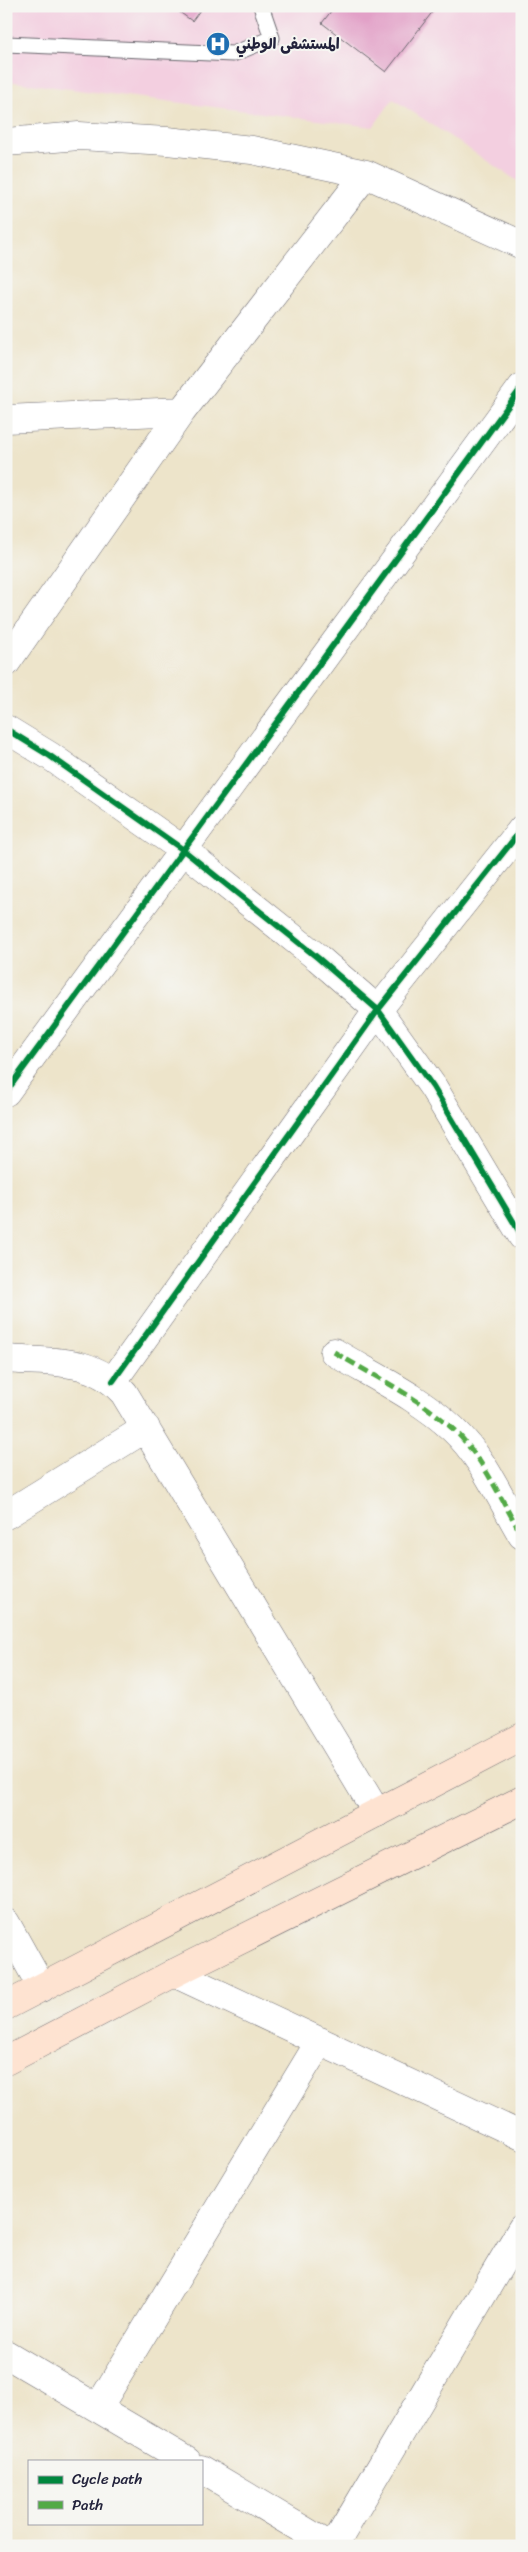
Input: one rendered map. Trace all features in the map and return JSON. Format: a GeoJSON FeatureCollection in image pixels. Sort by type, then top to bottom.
{"type":"FeatureCollection","features":[{"type":"Feature","properties":{"kind":"street"},"geometry":{"type":"LineString","coordinates":[[6,142],[79,136],[167,141],[252,150],[366,174],[522,245]]}},
{"type":"Feature","properties":{"kind":"street"},"geometry":{"type":"LineString","coordinates":[[6,663],[182,411],[366,174]]}},
{"type":"Feature","properties":{"kind":"street"},"geometry":{"type":"LineString","coordinates":[[6,1092],[182,849],[522,388]]}},
{"type":"Feature","properties":{"kind":"street"},"geometry":{"type":"LineString","coordinates":[[6,419],[182,411]]}},
{"type":"Feature","properties":{"kind":"street"},"geometry":{"type":"LineString","coordinates":[[6,729],[50,756],[182,849],[318,958],[378,1010],[433,1088],[522,1236]]}},
{"type":"Feature","properties":{"kind":"street"},"geometry":{"type":"LineString","coordinates":[[113,1381],[378,1010],[522,829]]}},
{"type":"Feature","properties":{"kind":"street"},"geometry":{"type":"LineString","coordinates":[[334,1352],[431,1411],[454,1430],[471,1450],[522,1535]]}},
{"type":"Feature","properties":{"kind":"street"},"geometry":{"type":"LineString","coordinates":[[6,1359],[78,1364],[92,1368],[113,1381],[124,1393],[377,1813]]}},
{"type":"Feature","properties":{"kind":"street"},"geometry":{"type":"LineString","coordinates":[[6,1515],[146,1428]]}},
{"type":"Feature","properties":{"kind":"street"},"geometry":{"type":"LineString","coordinates":[[6,2006],[522,1737]]}},
{"type":"Feature","properties":{"kind":"street"},"geometry":{"type":"LineString","coordinates":[[6,2061],[174,1973],[517,1807]]}},
{"type":"Feature","properties":{"kind":"street"},"geometry":{"type":"LineString","coordinates":[[6,1923],[42,1988]]}},
{"type":"Feature","properties":{"kind":"street"},"geometry":{"type":"LineString","coordinates":[[174,1973],[522,2136]]}},
{"type":"Feature","properties":{"kind":"street"},"geometry":{"type":"LineString","coordinates":[[98,2408],[320,2041]]}},
{"type":"Feature","properties":{"kind":"street"},"geometry":{"type":"LineString","coordinates":[[334,2546],[522,2228]]}},
{"type":"Feature","properties":{"kind":"street"},"geometry":{"type":"LineString","coordinates":[[6,2354],[185,2460]]}},
{"type":"Feature","properties":{"kind":"street"},"geometry":{"type":"LineString","coordinates":[[202,2471],[330,2546]]}},
{"type":"Feature","properties":{"kind":"lane"},"geometry":{"type":"LineString","coordinates":[[6,44],[233,54],[272,38],[261,6]]}},
{"type":"Feature","properties":{"kind":"shaded area","name":"المستشفى الوطني"},"geometry":{"type":"Polygon","coordinates":[[[6,6],[522,6],[522,184],[393,99],[373,127],[6,81],[6,6]]]}},
{"type":"Feature","properties":{"kind":"building"},"geometry":{"type":"Polygon","coordinates":[[[171,6],[203,6],[192,21],[171,6]]]}},
{"type":"Feature","properties":{"kind":"building"},"geometry":{"type":"Polygon","coordinates":[[[335,6],[437,6],[386,72],[322,23],[335,6]]]}},
{"type":"Feature","properties":{"kind":"marked path"},"geometry":{"type":"LineString","coordinates":[[334,1352],[411,1397],[440,1417],[453,1429],[464,1440],[491,1479],[522,1535]]}},
{"type":"Feature","properties":{"kind":"cycle path"},"geometry":{"type":"LineString","coordinates":[[6,1092],[522,387]]}},
{"type":"Feature","properties":{"kind":"cycle path"},"geometry":{"type":"LineString","coordinates":[[6,729],[50,756],[182,849],[318,958],[378,1010],[433,1087],[522,1236]]}},
{"type":"Feature","properties":{"kind":"cycle path"},"geometry":{"type":"LineString","coordinates":[[113,1381],[378,1010],[522,829]]}},
{"type":"Feature","properties":{"kind":"place","name":"المستشفى الوطني"},"geometry":{"type":"Point","coordinates":[218,44]}}]}
